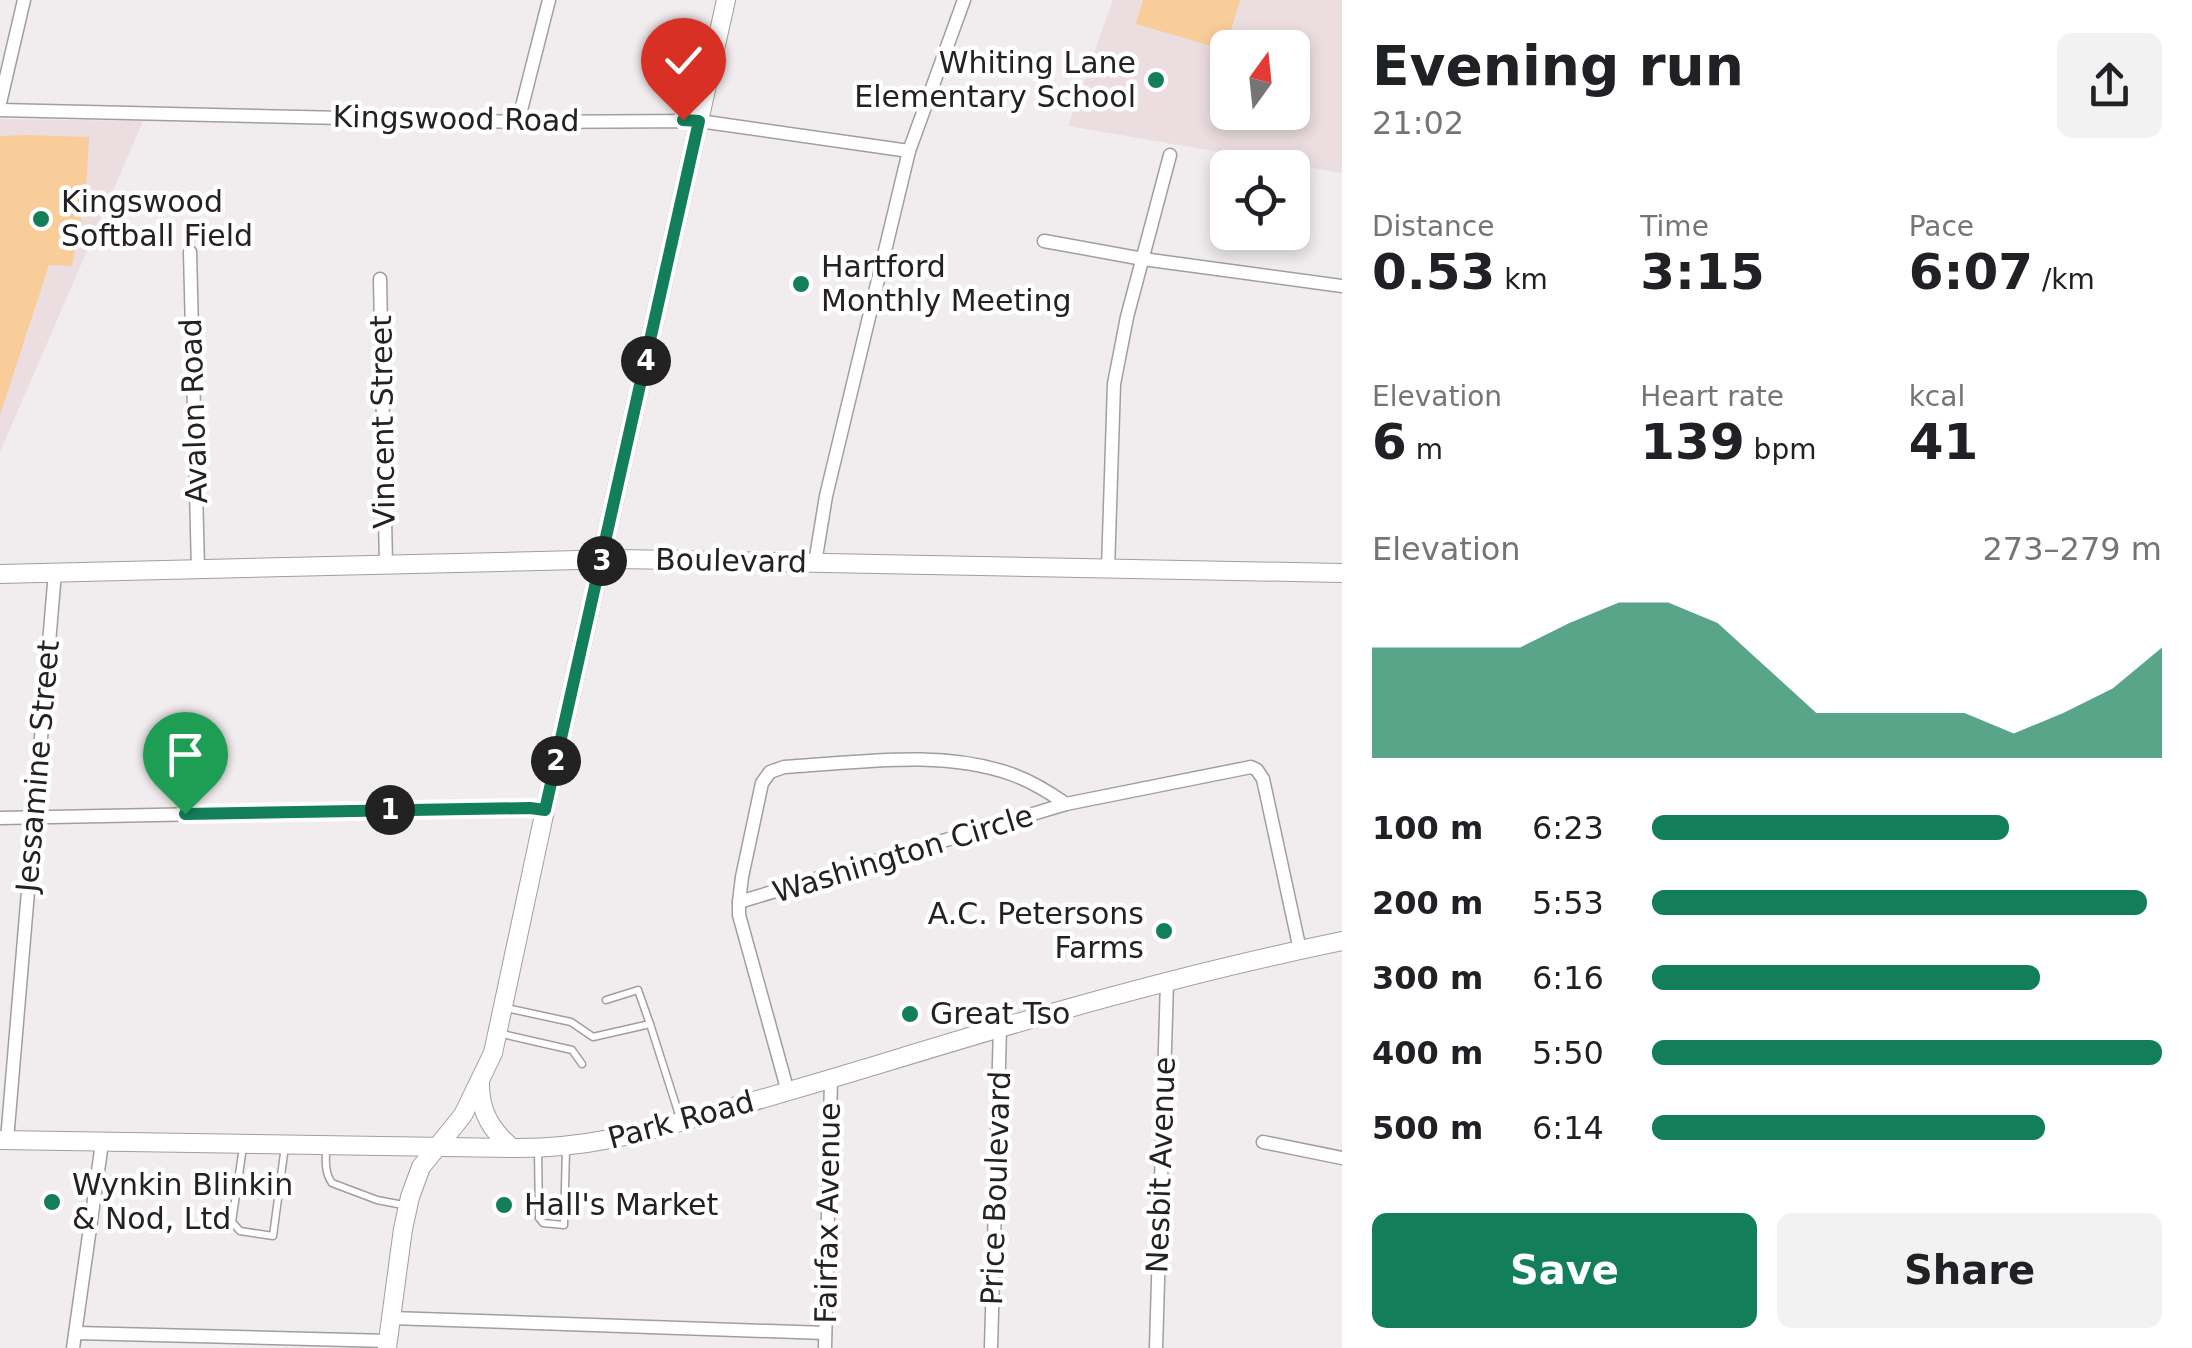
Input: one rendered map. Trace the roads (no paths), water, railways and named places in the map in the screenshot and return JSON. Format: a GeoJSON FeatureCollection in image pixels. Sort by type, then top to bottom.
{"type":"FeatureCollection","features":[{"type":"Feature","properties":{"kind":"main road"},"geometry":{"type":"LineString","coordinates":[[388,1344],[408,1206],[421,1167],[463,1115],[493,1053],[726,0]]}},
{"type":"Feature","properties":{"kind":"main road","name":"Boulevard"},"geometry":{"type":"LineString","coordinates":[[0,574],[602,559],[1342,572]]}},
{"type":"Feature","properties":{"kind":"main road","name":"Park Road"},"geometry":{"type":"LineString","coordinates":[[4,1140],[566,1146],[626,1137],[681,1122],[1126,991],[1342,941]]}},
{"type":"Feature","properties":{"kind":"main road"},"geometry":{"type":"LineString","coordinates":[[480,1082],[483,1111],[497,1135],[512,1148]]}},
{"type":"Feature","properties":{"kind":"street"},"geometry":{"type":"LineString","coordinates":[[0,107],[24,0]]}},
{"type":"Feature","properties":{"kind":"street"},"geometry":{"type":"LineString","coordinates":[[518,122],[549,0]]}},
{"type":"Feature","properties":{"kind":"street"},"geometry":{"type":"LineString","coordinates":[[816,563],[826,496],[909,151],[964,0]]}},
{"type":"Feature","properties":{"kind":"street","name":"Kingswood Road"},"geometry":{"type":"LineString","coordinates":[[0,107],[518,122],[699,121],[909,151]]}},
{"type":"Feature","properties":{"kind":"street"},"geometry":{"type":"LineString","coordinates":[[1108,569],[1114,384],[1127,317],[1170,155]]}},
{"type":"Feature","properties":{"kind":"street"},"geometry":{"type":"LineString","coordinates":[[1044,241],[1142,259],[1342,286]]}},
{"type":"Feature","properties":{"kind":"street","name":"Avalon Road"},"geometry":{"type":"LineString","coordinates":[[190,252],[198,569]]}},
{"type":"Feature","properties":{"kind":"street","name":"Vincent Street"},"geometry":{"type":"LineString","coordinates":[[380,279],[386,565]]}},
{"type":"Feature","properties":{"kind":"street","name":"Jessamine Street"},"geometry":{"type":"LineString","coordinates":[[4,1140],[55,572]]}},
{"type":"Feature","properties":{"kind":"street","name":"Washington Circle"},"geometry":{"type":"LineString","coordinates":[[788,1092],[739,902],[765,776],[777,768],[942,760],[1010,774],[1066,804]]}},
{"type":"Feature","properties":{"kind":"street","name":"Washington Circle"},"geometry":{"type":"LineString","coordinates":[[739,902],[1066,804],[1251,766],[1263,779],[1300,950]]}},
{"type":"Feature","properties":{"kind":"street"},"geometry":{"type":"LineString","coordinates":[[0,818],[545,810]]}},
{"type":"Feature","properties":{"kind":"street","name":"Nesbit Avenue"},"geometry":{"type":"LineString","coordinates":[[1156,1348],[1167,982]]}},
{"type":"Feature","properties":{"kind":"street","name":"Price Boulevard"},"geometry":{"type":"LineString","coordinates":[[991,1348],[1000,1028]]}},
{"type":"Feature","properties":{"kind":"street","name":"Fairfax Avenue"},"geometry":{"type":"LineString","coordinates":[[825,1348],[831,1079]]}},
{"type":"Feature","properties":{"kind":"street"},"geometry":{"type":"LineString","coordinates":[[1263,1142],[1342,1158]]}},
{"type":"Feature","properties":{"kind":"street"},"geometry":{"type":"LineString","coordinates":[[74,1348],[102,1143]]}},
{"type":"Feature","properties":{"kind":"street"},"geometry":{"type":"LineString","coordinates":[[391,1318],[826,1333]]}},
{"type":"Feature","properties":{"kind":"street"},"geometry":{"type":"LineString","coordinates":[[76,1333],[388,1344]]}},
{"type":"Feature","properties":{"kind":"lane"},"geometry":{"type":"LineString","coordinates":[[606,1000],[638,990],[681,1122]]}},
{"type":"Feature","properties":{"kind":"lane"},"geometry":{"type":"LineString","coordinates":[[502,1008],[571,1022],[593,1037],[650,1024]]}},
{"type":"Feature","properties":{"kind":"lane"},"geometry":{"type":"LineString","coordinates":[[497,1033],[572,1050],[582,1064]]}},
{"type":"Feature","properties":{"kind":"lane"},"geometry":{"type":"LineString","coordinates":[[232,1222],[244,1144]]}},
{"type":"Feature","properties":{"kind":"lane"},"geometry":{"type":"LineString","coordinates":[[208,1218],[232,1222],[240,1231],[273,1236],[286,1145]]}},
{"type":"Feature","properties":{"kind":"lane"},"geometry":{"type":"LineString","coordinates":[[326,1146],[328,1178],[332,1182],[378,1200],[408,1206]]}},
{"type":"Feature","properties":{"kind":"lane"},"geometry":{"type":"LineString","coordinates":[[538,1148],[539,1218],[542,1223],[564,1225],[566,1146]]}},
{"type":"Feature","properties":{"kind":"place","name":"Whiting Lane Elementary School"},"geometry":{"type":"Point","coordinates":[1156,80]}},
{"type":"Feature","properties":{"kind":"place","name":"Kingswood Softball Field"},"geometry":{"type":"Point","coordinates":[41,219]}},
{"type":"Feature","properties":{"kind":"place","name":"Hartford Monthly Meeting"},"geometry":{"type":"Point","coordinates":[801,284]}},
{"type":"Feature","properties":{"kind":"place","name":"A.C. Petersons Farms"},"geometry":{"type":"Point","coordinates":[1164,931]}},
{"type":"Feature","properties":{"kind":"place","name":"Great Tso"},"geometry":{"type":"Point","coordinates":[910,1014]}},
{"type":"Feature","properties":{"kind":"place","name":"Wynkin Blinkin & Nod, Ltd"},"geometry":{"type":"Point","coordinates":[52,1202]}},
{"type":"Feature","properties":{"kind":"place","name":"Hall's Market"},"geometry":{"type":"Point","coordinates":[504,1205]}}]}
